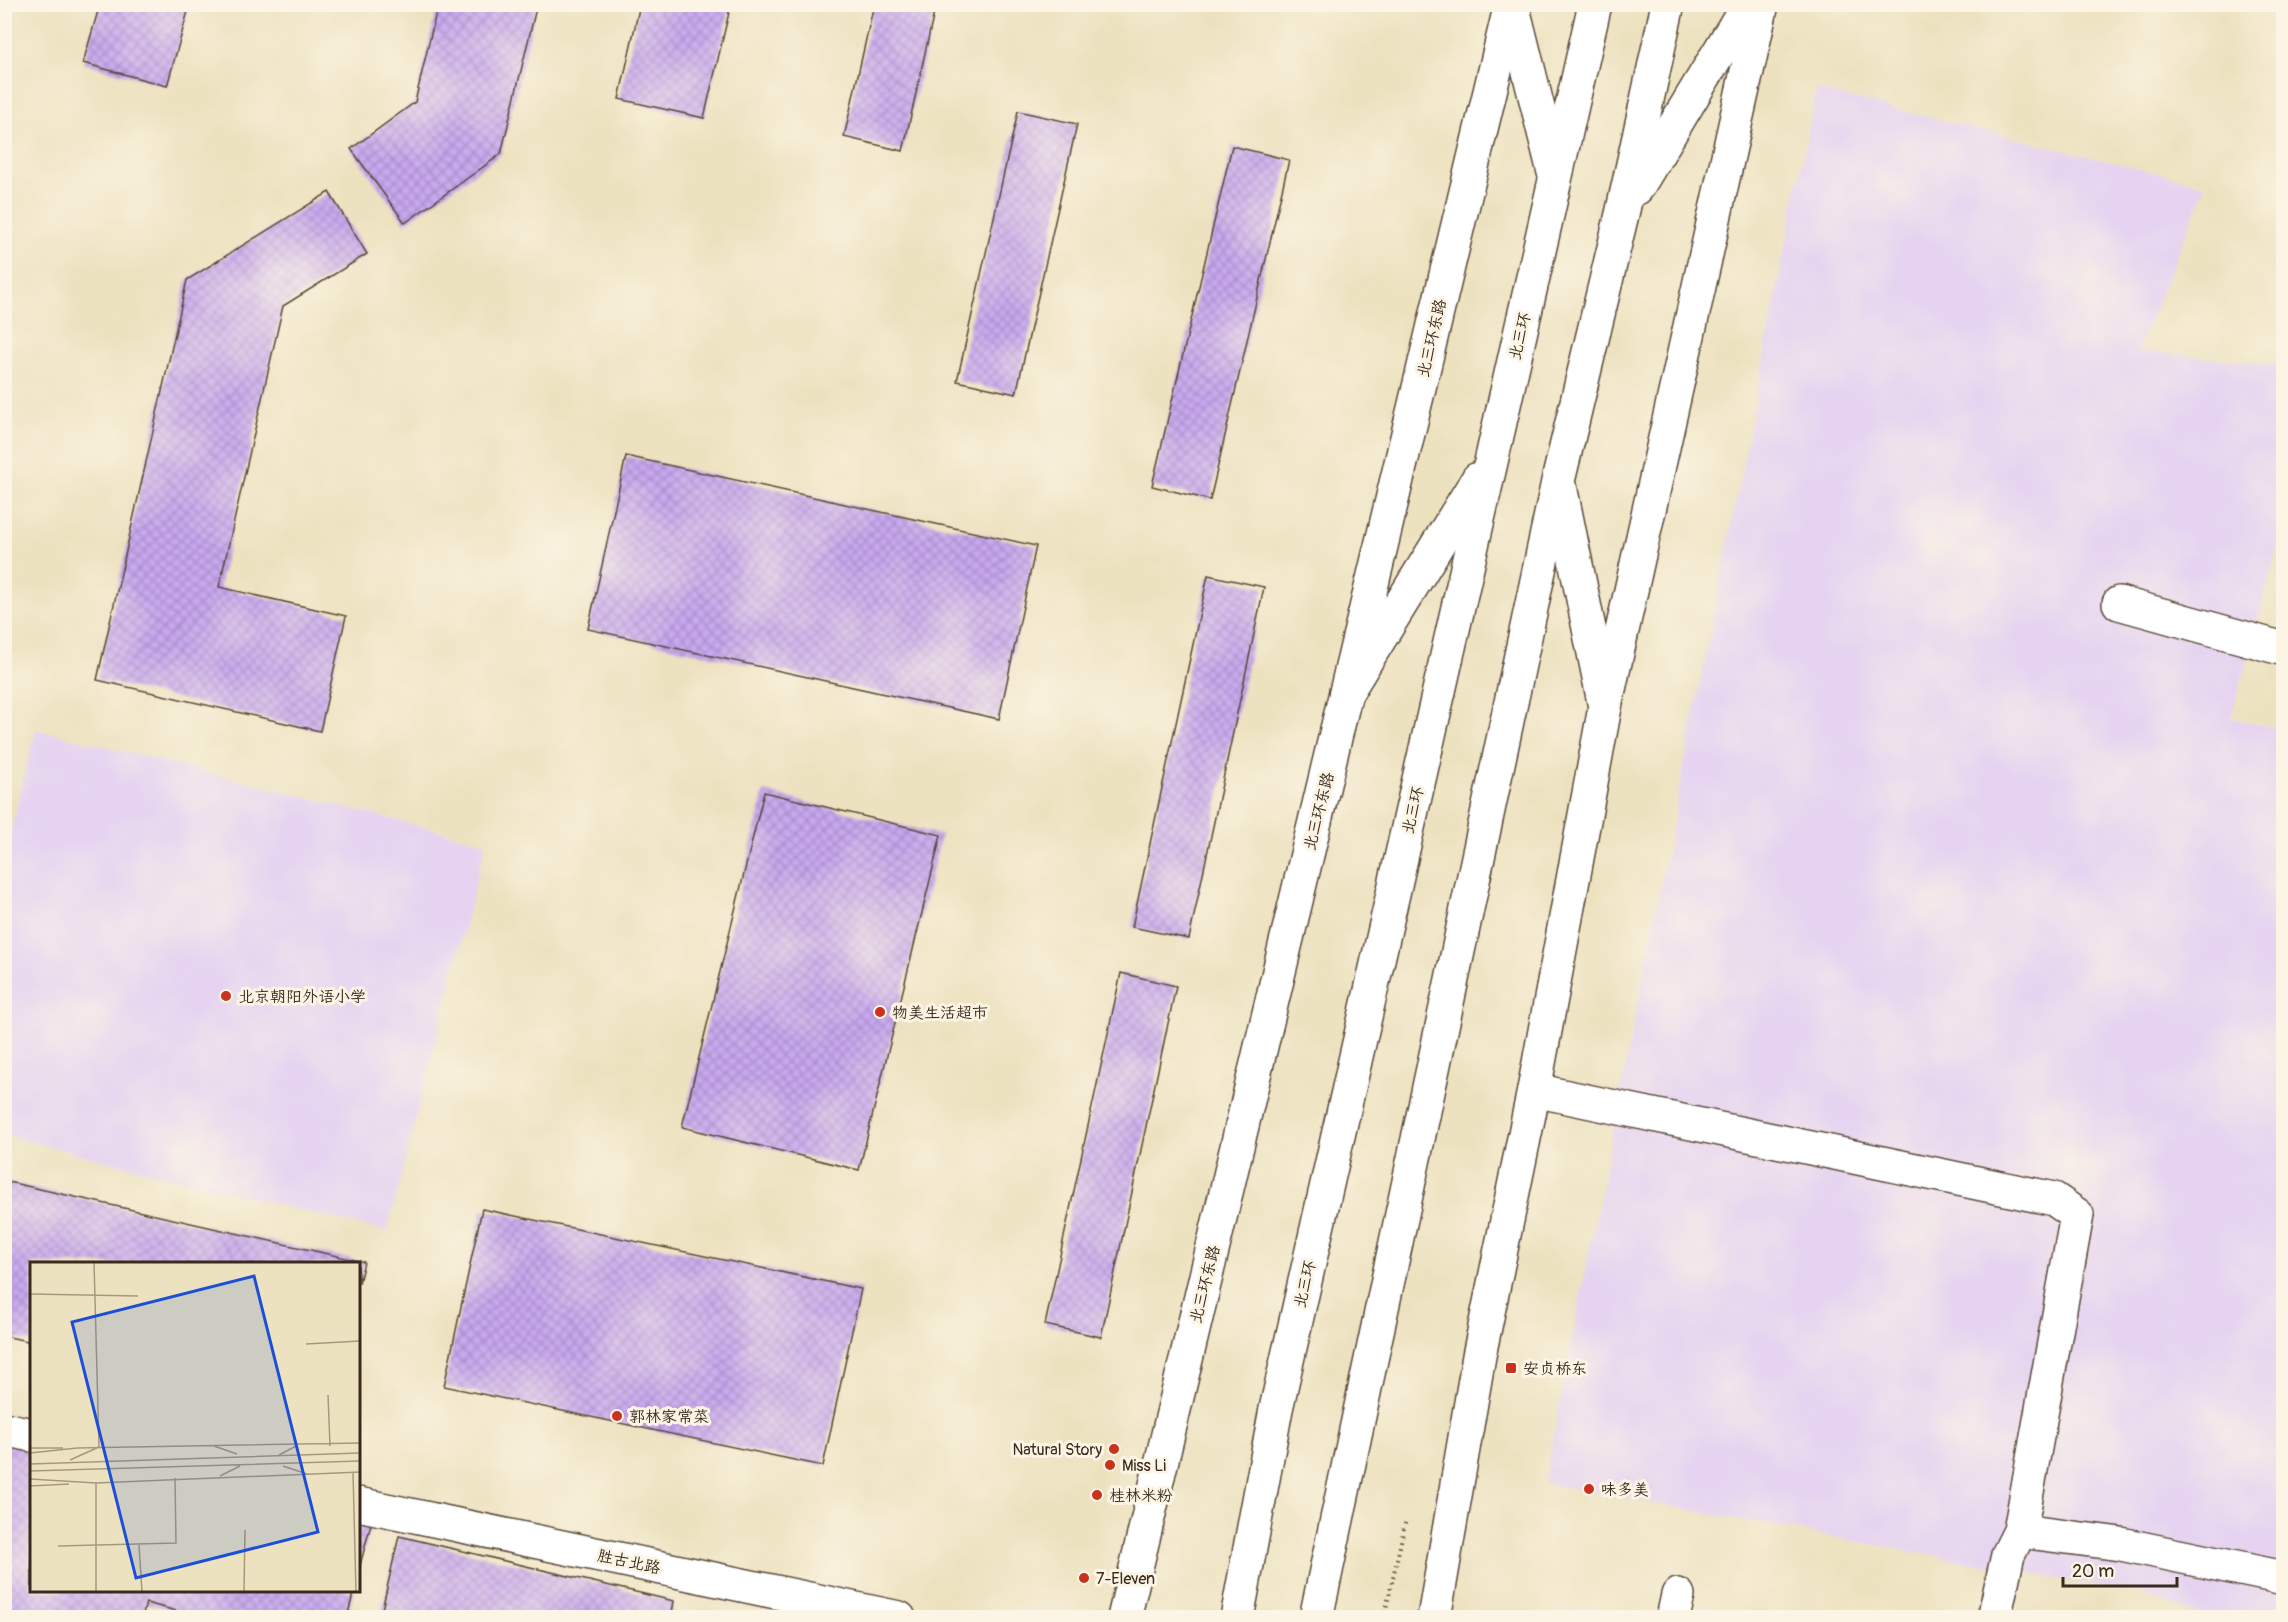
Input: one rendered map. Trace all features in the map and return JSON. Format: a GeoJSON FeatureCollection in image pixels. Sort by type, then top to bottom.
{"type":"FeatureCollection","features":[{"type":"Feature","properties":{"kind":"main road"},"geometry":{"type":"LineString","coordinates":[[1511,4],[1556,179]]}},
{"type":"Feature","properties":{"kind":"main road","name":"北三环东路"},"geometry":{"type":"LineString","coordinates":[[1124,1617],[1511,4]]}},
{"type":"Feature","properties":{"kind":"main road","name":"北三环"},"geometry":{"type":"LineString","coordinates":[[1237,1617],[1276,1409],[1595,4]]}},
{"type":"Feature","properties":{"kind":"main road"},"geometry":{"type":"LineString","coordinates":[[1316,1617],[1559,477],[1623,210],[1668,4]]}},
{"type":"Feature","properties":{"kind":"main road"},"geometry":{"type":"LineString","coordinates":[[1623,210],[1748,4]]}},
{"type":"Feature","properties":{"kind":"main road"},"geometry":{"type":"LineString","coordinates":[[1434,1617],[1479,1356],[1534,1090],[1605,707],[1762,4]]}},
{"type":"Feature","properties":{"kind":"main road"},"geometry":{"type":"LineString","coordinates":[[1346,693],[1492,457]]}},
{"type":"Feature","properties":{"kind":"main road"},"geometry":{"type":"LineString","coordinates":[[1559,477],[1605,707]]}},
{"type":"Feature","properties":{"kind":"main road"},"geometry":{"type":"LineString","coordinates":[[2119,603],[2283,650]]}},
{"type":"Feature","properties":{"kind":"main road"},"geometry":{"type":"LineString","coordinates":[[1534,1090],[2054,1199],[2077,1215],[2020,1531],[2008,1555],[1994,1617]]}},
{"type":"Feature","properties":{"kind":"main road"},"geometry":{"type":"LineString","coordinates":[[4,1429],[30,1435]]}},
{"type":"Feature","properties":{"kind":"main road","name":"胜古北路"},"geometry":{"type":"LineString","coordinates":[[360,1504],[899,1617]]}},
{"type":"Feature","properties":{"kind":"main road"},"geometry":{"type":"LineString","coordinates":[[2020,1531],[2121,1544],[2283,1578]]}},
{"type":"Feature","properties":{"kind":"path"},"geometry":{"type":"LineString","coordinates":[[1384,1617],[1406,1519]]}},
{"type":"Feature","properties":{"kind":"shaded area"},"geometry":{"type":"Polygon","coordinates":[[[1816,90],[2206,185],[2137,351],[2283,365],[2283,527],[2231,718],[2283,730],[2283,1617],[2208,1617],[2135,1593],[1544,1483],[1816,90]]]}},
{"type":"Feature","properties":{"kind":"shaded area","name":"北京朝阳外语小学"},"geometry":{"type":"Polygon","coordinates":[[[36,729],[486,843],[387,1232],[5,1135],[5,856],[36,729]]]}},
{"type":"Feature","properties":{"kind":"building"},"geometry":{"type":"Polygon","coordinates":[[[100,4],[190,4],[167,86],[83,63],[100,4]]]}},
{"type":"Feature","properties":{"kind":"building"},"geometry":{"type":"Polygon","coordinates":[[[438,4],[537,4],[501,154],[405,223],[351,149],[415,102],[438,4]]]}},
{"type":"Feature","properties":{"kind":"building"},"geometry":{"type":"Polygon","coordinates":[[[640,4],[731,4],[704,118],[619,99],[640,4]]]}},
{"type":"Feature","properties":{"kind":"building"},"geometry":{"type":"Polygon","coordinates":[[[874,4],[936,4],[903,151],[844,137],[874,4]]]}},
{"type":"Feature","properties":{"kind":"building"},"geometry":{"type":"Polygon","coordinates":[[[1018,111],[1077,124],[1016,394],[957,381],[1018,111]]]}},
{"type":"Feature","properties":{"kind":"building"},"geometry":{"type":"Polygon","coordinates":[[[1232,146],[1289,160],[1210,500],[1152,486],[1232,146]]]}},
{"type":"Feature","properties":{"kind":"building"},"geometry":{"type":"Polygon","coordinates":[[[329,192],[367,254],[283,306],[219,587],[346,616],[320,731],[97,680],[187,280],[329,192]]]}},
{"type":"Feature","properties":{"kind":"building"},"geometry":{"type":"Polygon","coordinates":[[[626,456],[1036,546],[999,719],[588,629],[626,456]]]}},
{"type":"Feature","properties":{"kind":"building"},"geometry":{"type":"Polygon","coordinates":[[[1208,575],[1264,587],[1189,939],[1132,927],[1208,575]]]}},
{"type":"Feature","properties":{"kind":"building"},"geometry":{"type":"Polygon","coordinates":[[[764,792],[941,835],[859,1170],[682,1127],[764,792]]]}},
{"type":"Feature","properties":{"kind":"building"},"geometry":{"type":"Polygon","coordinates":[[[1121,973],[1176,986],[1101,1337],[1045,1325],[1121,973]]]}},
{"type":"Feature","properties":{"kind":"building"},"geometry":{"type":"Polygon","coordinates":[[[4,1181],[364,1262],[360,1279],[360,1262],[30,1262],[30,1342],[4,1336],[4,1181]]]}},
{"type":"Feature","properties":{"kind":"building"},"geometry":{"type":"Polygon","coordinates":[[[482,1209],[861,1289],[823,1466],[444,1386],[482,1209]]]}},
{"type":"Feature","properties":{"kind":"building"},"geometry":{"type":"Polygon","coordinates":[[[4,1431],[30,1437],[30,1592],[354,1592],[347,1618],[203,1618],[146,1603],[142,1618],[4,1618],[4,1431]]]}},
{"type":"Feature","properties":{"kind":"building"},"geometry":{"type":"Polygon","coordinates":[[[360,1521],[371,1524],[360,1565],[360,1521]]]}},
{"type":"Feature","properties":{"kind":"building"},"geometry":{"type":"Polygon","coordinates":[[[399,1536],[674,1601],[671,1618],[380,1618],[399,1536]]]}},
{"type":"Feature","properties":{"kind":"place","name":"北京朝阳外语小学"},"geometry":{"type":"Point","coordinates":[226,996]}},
{"type":"Feature","properties":{"kind":"place","name":"物美生活超市"},"geometry":{"type":"Point","coordinates":[880,1012]}},
{"type":"Feature","properties":{"kind":"place","name":"安贞桥东"},"geometry":{"type":"Point","coordinates":[1511,1368]}},
{"type":"Feature","properties":{"kind":"place","name":"郭林家常菜"},"geometry":{"type":"Point","coordinates":[617,1416]}},
{"type":"Feature","properties":{"kind":"place","name":"Natural Story"},"geometry":{"type":"Point","coordinates":[1114,1449]}},
{"type":"Feature","properties":{"kind":"place","name":"Miss Li"},"geometry":{"type":"Point","coordinates":[1110,1465]}},
{"type":"Feature","properties":{"kind":"place","name":"味多美"},"geometry":{"type":"Point","coordinates":[1589,1489]}},
{"type":"Feature","properties":{"kind":"place","name":"桂林米粉"},"geometry":{"type":"Point","coordinates":[1097,1495]}},
{"type":"Feature","properties":{"kind":"place","name":"7-Eleven"},"geometry":{"type":"Point","coordinates":[1084,1578]}}]}
